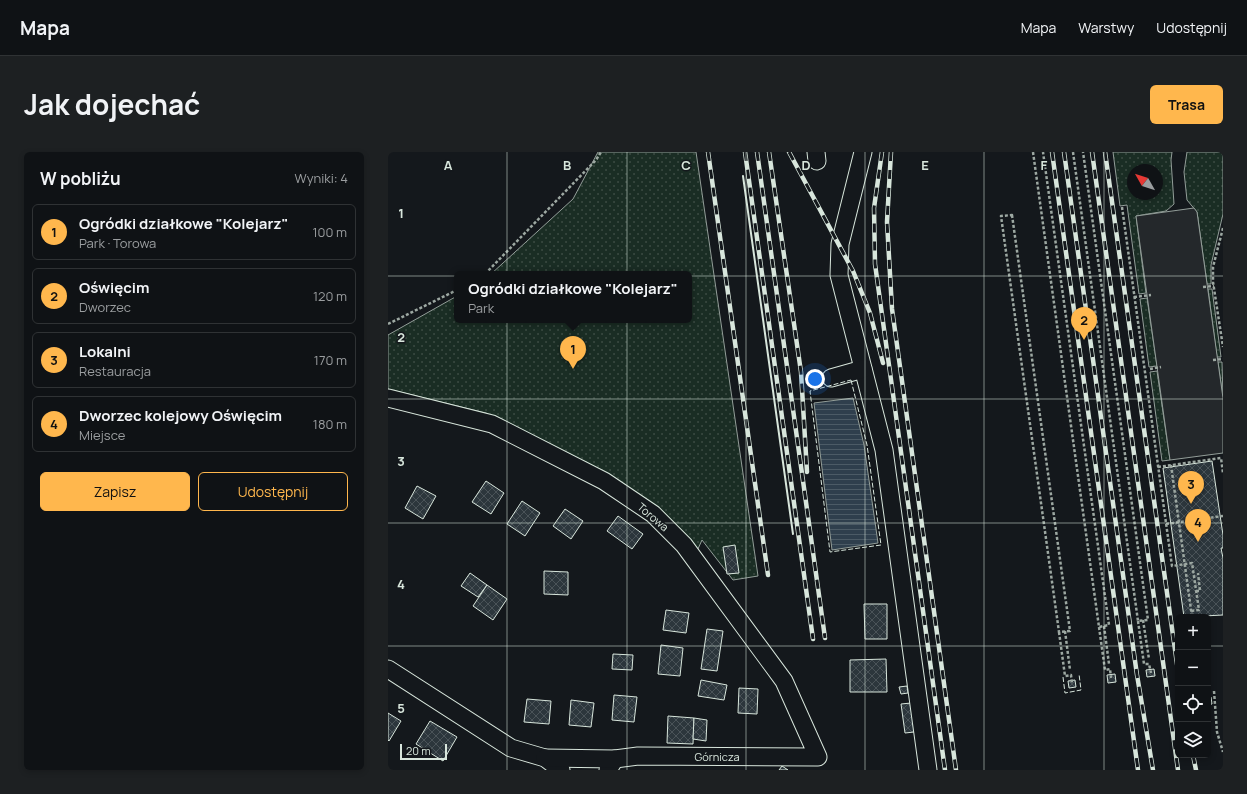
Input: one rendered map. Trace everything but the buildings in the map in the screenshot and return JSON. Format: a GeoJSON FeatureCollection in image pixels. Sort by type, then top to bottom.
{"type":"FeatureCollection","features":[{"type":"Feature","properties":{"kind":"street"},"geometry":{"type":"LineString","coordinates":[[863,152],[842,234],[838,264],[842,292],[884,450],[928,770]]}},
{"type":"Feature","properties":{"kind":"street"},"geometry":{"type":"LineString","coordinates":[[831,378],[863,369]]}},
{"type":"Feature","properties":{"kind":"street","name":"Torowa"},"geometry":{"type":"LineString","coordinates":[[388,398],[492,424],[604,481],[653,514],[684,545],[784,682],[818,757]]}},
{"type":"Feature","properties":{"kind":"street","name":"Górnicza"},"geometry":{"type":"LineString","coordinates":[[388,669],[511,748],[545,758],[612,764],[638,756],[818,757]]}},
{"type":"Feature","properties":{"kind":"street","name":"Górnicza"},"geometry":{"type":"LineString","coordinates":[[545,758],[561,770]]}},
{"type":"Feature","properties":{"kind":"path"},"geometry":{"type":"LineString","coordinates":[[488,271],[596,160],[601,152]]}},
{"type":"Feature","properties":{"kind":"path"},"geometry":{"type":"LineString","coordinates":[[1032,152],[1105,670],[1110,669],[1111,678]]}},
{"type":"Feature","properties":{"kind":"path"},"geometry":{"type":"LineString","coordinates":[[1043,152],[1109,625],[1099,627]]}},
{"type":"Feature","properties":{"kind":"path"},"geometry":{"type":"LineString","coordinates":[[1073,152],[1144,664],[1149,664],[1151,673]]}},
{"type":"Feature","properties":{"kind":"path"},"geometry":{"type":"LineString","coordinates":[[1083,152],[1148,620],[1138,621]]}},
{"type":"Feature","properties":{"kind":"path"},"geometry":{"type":"LineString","coordinates":[[1122,207],[1172,566],[1192,563],[1199,610],[1191,611]]}},
{"type":"Feature","properties":{"kind":"path"},"geometry":{"type":"LineString","coordinates":[[1059,632],[1070,631],[1012,215],[1001,216],[1065,676],[1071,675],[1072,684]]}},
{"type":"Feature","properties":{"kind":"path"},"geometry":{"type":"LineString","coordinates":[[1223,228],[1213,266],[1214,286],[1223,347]]}},
{"type":"Feature","properties":{"kind":"path"},"geometry":{"type":"LineString","coordinates":[[1203,287],[1214,286]]}},
{"type":"Feature","properties":{"kind":"path"},"geometry":{"type":"LineString","coordinates":[[388,324],[454,291]]}},
{"type":"Feature","properties":{"kind":"path"},"geometry":{"type":"LineString","coordinates":[[1134,297],[1151,295]]}},
{"type":"Feature","properties":{"kind":"path"},"geometry":{"type":"LineString","coordinates":[[1213,360],[1223,359]]}},
{"type":"Feature","properties":{"kind":"path"},"geometry":{"type":"LineString","coordinates":[[1150,369],[1161,367]]}},
{"type":"Feature","properties":{"kind":"path"},"geometry":{"type":"LineString","coordinates":[[1158,467],[1221,458],[1223,473]]}},
{"type":"Feature","properties":{"kind":"path"},"geometry":{"type":"LineString","coordinates":[[1171,465],[1192,614]]}},
{"type":"Feature","properties":{"kind":"path"},"geometry":{"type":"LineString","coordinates":[[1166,524],[1223,516]]}},
{"type":"Feature","properties":{"kind":"path"},"geometry":{"type":"LineString","coordinates":[[1199,520],[1200,530]]}},
{"type":"Feature","properties":{"kind":"path"},"geometry":{"type":"LineString","coordinates":[[1196,591],[1200,591],[1198,573]]}},
{"type":"Feature","properties":{"kind":"path"},"geometry":{"type":"LineString","coordinates":[[1143,620],[1149,659]]}},
{"type":"Feature","properties":{"kind":"path"},"geometry":{"type":"LineString","coordinates":[[1104,626],[1110,664]]}},
{"type":"Feature","properties":{"kind":"path"},"geometry":{"type":"LineString","coordinates":[[1065,631],[1070,670]]}},
{"type":"Feature","properties":{"kind":"path"},"geometry":{"type":"LineString","coordinates":[[1214,691],[1217,732],[1223,752]]}},
{"type":"Feature","properties":{"kind":"green space"},"geometry":{"type":"Polygon","coordinates":[[[598,152],[696,152],[758,576],[733,580],[702,540],[697,551],[558,449],[486,413],[388,389],[388,335],[454,298],[454,323],[692,323],[692,271],[494,271],[573,199],[598,152]]]}},
{"type":"Feature","properties":{"kind":"green space"},"geometry":{"type":"Polygon","coordinates":[[[1113,152],[1172,152],[1171,160],[1174,204],[1166,211],[1136,216],[1146,293],[1139,294],[1127,205],[1120,206],[1113,152]]]}},
{"type":"Feature","properties":{"kind":"green space"},"geometry":{"type":"Polygon","coordinates":[[[1187,152],[1223,152],[1223,214],[1211,265],[1211,284],[1207,284],[1197,212],[1187,200],[1184,172],[1187,152]]]}},
{"type":"Feature","properties":{"kind":"green space"},"geometry":{"type":"Polygon","coordinates":[[[1208,289],[1212,289],[1221,357],[1217,357],[1208,289]]]}},
{"type":"Feature","properties":{"kind":"green space"},"geometry":{"type":"Polygon","coordinates":[[[1147,298],[1157,366],[1149,367],[1140,299],[1147,298]]]}},
{"type":"Feature","properties":{"kind":"green space"},"geometry":{"type":"Polygon","coordinates":[[[1218,362],[1222,362],[1223,398],[1218,362]]]}},
{"type":"Feature","properties":{"kind":"green space"},"geometry":{"type":"Polygon","coordinates":[[[1157,371],[1170,460],[1162,461],[1150,372],[1157,371]]]}},
{"type":"Feature","properties":{"kind":"shaded area"},"geometry":{"type":"Polygon","coordinates":[[[1194,208],[1197,212],[1223,398],[1223,453],[1170,460],[1136,216],[1194,208]]]}},
{"type":"Feature","properties":{"kind":"water"},"geometry":{"type":"Polygon","coordinates":[[[853,398],[864,445],[878,543],[832,550],[814,403],[853,398]]]}},
{"type":"Feature","properties":{"kind":"railway"},"geometry":{"type":"LineString","coordinates":[[708,152],[768,575]]}},
{"type":"Feature","properties":{"kind":"railway"},"geometry":{"type":"LineString","coordinates":[[745,152],[813,639]]}},
{"type":"Feature","properties":{"kind":"railway"},"geometry":{"type":"LineString","coordinates":[[757,152],[825,638]]}},
{"type":"Feature","properties":{"kind":"railway"},"geometry":{"type":"LineString","coordinates":[[769,152],[801,372],[807,472]]}},
{"type":"Feature","properties":{"kind":"railway"},"geometry":{"type":"LineString","coordinates":[[789,152],[853,271],[870,313],[883,363]]}},
{"type":"Feature","properties":{"kind":"railway"},"geometry":{"type":"LineString","coordinates":[[882,152],[874,208],[875,264],[945,770]]}},
{"type":"Feature","properties":{"kind":"railway"},"geometry":{"type":"LineString","coordinates":[[891,152],[887,222],[892,309],[956,770]]}},
{"type":"Feature","properties":{"kind":"railway"},"geometry":{"type":"LineString","coordinates":[[1052,152],[1138,770]]}},
{"type":"Feature","properties":{"kind":"railway"},"geometry":{"type":"LineString","coordinates":[[1064,152],[1137,675],[1153,770]]}},
{"type":"Feature","properties":{"kind":"railway"},"geometry":{"type":"LineString","coordinates":[[1092,152],[1178,770]]}},
{"type":"Feature","properties":{"kind":"railway"},"geometry":{"type":"LineString","coordinates":[[1105,152],[1175,650]]}},
{"type":"Feature","properties":{"kind":"railway"},"geometry":{"type":"LineString","coordinates":[[1194,758],[1196,770]]}},
{"type":"Feature","properties":{"kind":"fence"},"geometry":{"type":"LineString","coordinates":[[851,380],[867,445],[881,545],[830,552],[810,391],[851,380]]}},
{"type":"Feature","properties":{"kind":"fence"},"geometry":{"type":"LineString","coordinates":[[1063,677],[1065,693],[1081,690],[1079,674]]}},
{"type":"Feature","properties":{"kind":"wall"},"geometry":{"type":"LineString","coordinates":[[743,176],[793,534]]}},
{"type":"Feature","properties":{"kind":"place","name":"Oświęcim"},"geometry":{"type":"Point","coordinates":[1084,340]}},
{"type":"Feature","properties":{"kind":"place","name":"Ogródki działkowe \"Kolejarz\""},"geometry":{"type":"Point","coordinates":[573,369]}},
{"type":"Feature","properties":{"kind":"place","name":"Lokalni"},"geometry":{"type":"Point","coordinates":[1191,504]}},
{"type":"Feature","properties":{"kind":"place","name":"Dworzec kolejowy Oświęcim"},"geometry":{"type":"Point","coordinates":[1198,542]}}]}
